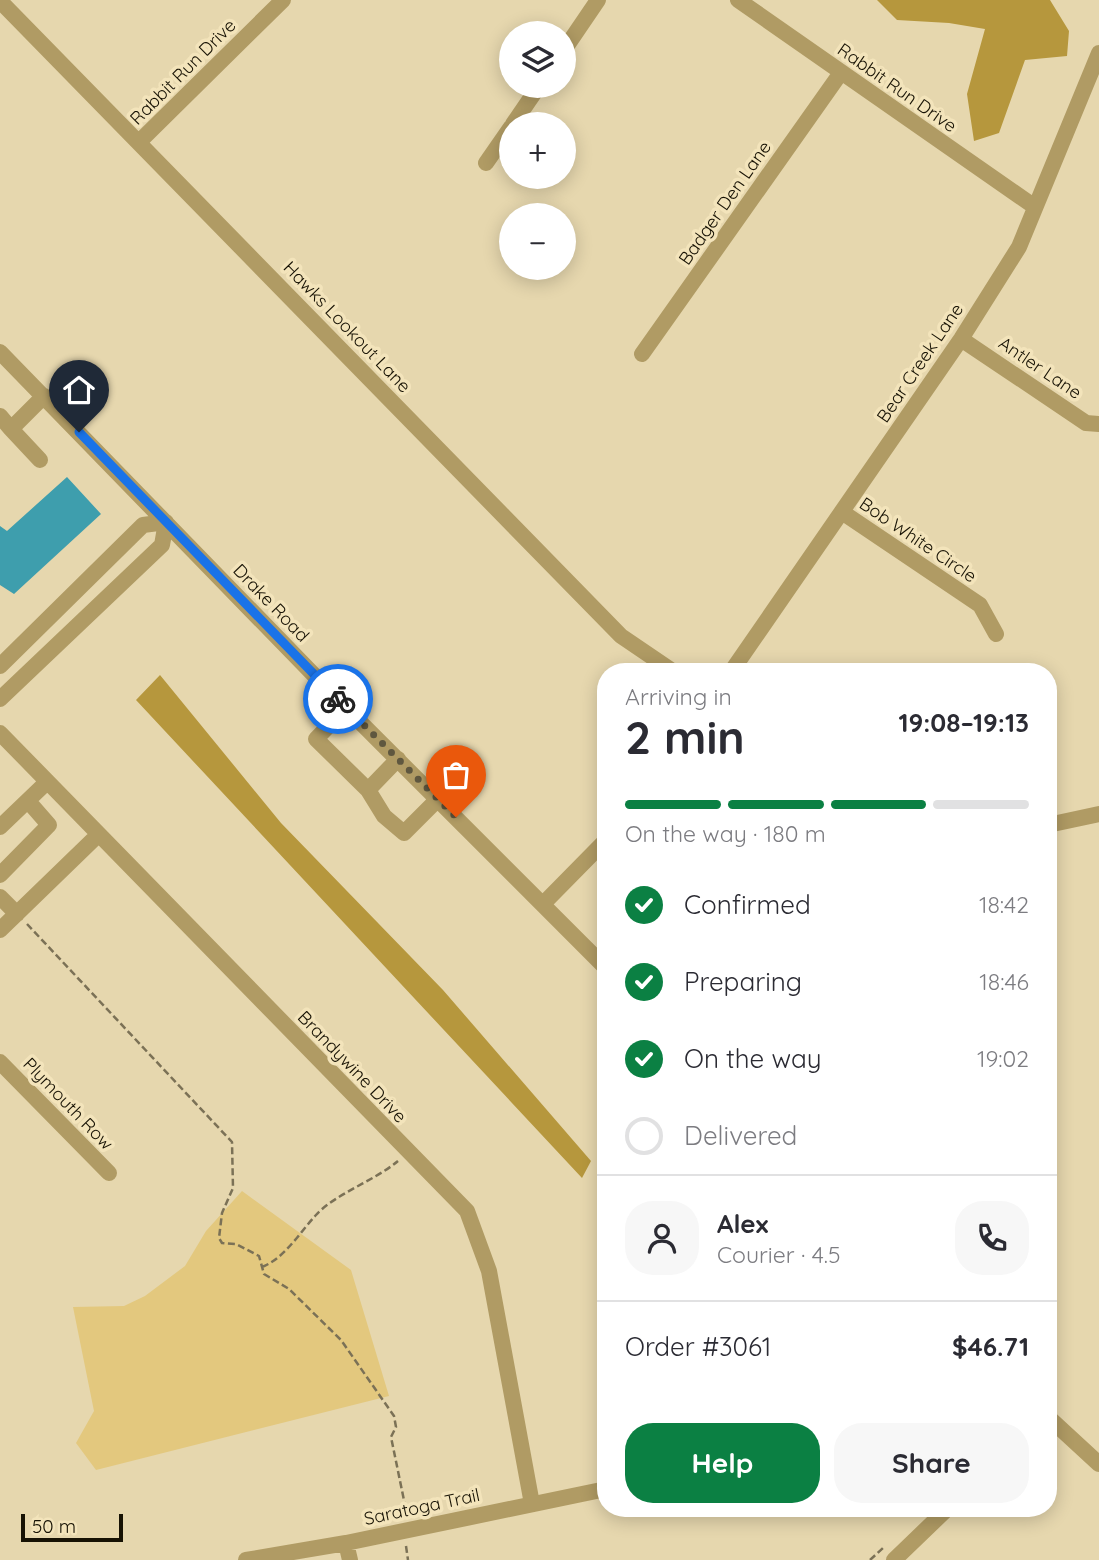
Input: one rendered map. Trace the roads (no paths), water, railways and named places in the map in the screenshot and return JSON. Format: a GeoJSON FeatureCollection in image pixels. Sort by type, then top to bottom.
{"type":"FeatureCollection","features":[{"type":"Feature","properties":{"kind":"street","name":"Rabbit Run Drive"},"geometry":{"type":"LineString","coordinates":[[139,142],[283,0]]}},
{"type":"Feature","properties":{"kind":"street"},"geometry":{"type":"LineString","coordinates":[[576,32],[598,0]]}},
{"type":"Feature","properties":{"kind":"street","name":"Rabbit Run Drive"},"geometry":{"type":"LineString","coordinates":[[738,0],[840,74],[1035,206]]}},
{"type":"Feature","properties":{"kind":"street","name":"Hawks Lookout Lane"},"geometry":{"type":"LineString","coordinates":[[0,1],[621,636],[661,663]]}},
{"type":"Feature","properties":{"kind":"street","name":"Bear Creek Lane"},"geometry":{"type":"LineString","coordinates":[[738,663],[961,339],[1018,247],[1099,53]]}},
{"type":"Feature","properties":{"kind":"street","name":"Badger Den Lane"},"geometry":{"type":"LineString","coordinates":[[642,354],[840,74]]}},
{"type":"Feature","properties":{"kind":"street"},"geometry":{"type":"LineString","coordinates":[[486,163],[499,144]]}},
{"type":"Feature","properties":{"kind":"street","name":"Antler Lane"},"geometry":{"type":"LineString","coordinates":[[961,339],[1086,422],[1099,424]]}},
{"type":"Feature","properties":{"kind":"street","name":"Drake Road"},"geometry":{"type":"LineString","coordinates":[[0,352],[346,708],[597,959]]}},
{"type":"Feature","properties":{"kind":"street"},"geometry":{"type":"LineString","coordinates":[[40,460],[6,422],[44,396]]}},
{"type":"Feature","properties":{"kind":"street","name":"Bob White Circle"},"geometry":{"type":"LineString","coordinates":[[842,512],[980,605],[996,634]]}},
{"type":"Feature","properties":{"kind":"street"},"geometry":{"type":"LineString","coordinates":[[0,666],[143,525],[166,522],[162,545],[0,699]]}},
{"type":"Feature","properties":{"kind":"street"},"geometry":{"type":"LineString","coordinates":[[346,708],[316,739],[368,790],[384,816],[404,833],[438,799]]}},
{"type":"Feature","properties":{"kind":"street","name":"Brandywine Drive"},"geometry":{"type":"LineString","coordinates":[[0,733],[467,1211],[489,1271],[531,1504]]}},
{"type":"Feature","properties":{"kind":"street"},"geometry":{"type":"LineString","coordinates":[[368,790],[398,759]]}},
{"type":"Feature","properties":{"kind":"street"},"geometry":{"type":"LineString","coordinates":[[0,827],[47,782]]}},
{"type":"Feature","properties":{"kind":"street"},"geometry":{"type":"LineString","coordinates":[[0,875],[49,825],[28,801]]}},
{"type":"Feature","properties":{"kind":"street"},"geometry":{"type":"LineString","coordinates":[[1057,823],[1099,814]]}},
{"type":"Feature","properties":{"kind":"street"},"geometry":{"type":"LineString","coordinates":[[0,930],[98,835]]}},
{"type":"Feature","properties":{"kind":"street"},"geometry":{"type":"LineString","coordinates":[[543,904],[597,849]]}},
{"type":"Feature","properties":{"kind":"street"},"geometry":{"type":"LineString","coordinates":[[0,897],[17,914]]}},
{"type":"Feature","properties":{"kind":"street","name":"Plymouth Row"},"geometry":{"type":"LineString","coordinates":[[0,1062],[109,1173]]}},
{"type":"Feature","properties":{"kind":"street"},"geometry":{"type":"LineString","coordinates":[[1057,1425],[1099,1464]]}},
{"type":"Feature","properties":{"kind":"street","name":"Saratoga Trail"},"geometry":{"type":"LineString","coordinates":[[255,1559],[346,1543],[597,1491]]}},
{"type":"Feature","properties":{"kind":"street"},"geometry":{"type":"LineString","coordinates":[[894,1560],[939,1517]]}},
{"type":"Feature","properties":{"kind":"street"},"geometry":{"type":"LineString","coordinates":[[346,1543],[350,1560]]}},
{"type":"Feature","properties":{"kind":"water"},"geometry":{"type":"Polygon","coordinates":[[[67,477],[101,514],[14,594],[0,585],[0,526],[7,531],[67,477]]]}}]}
